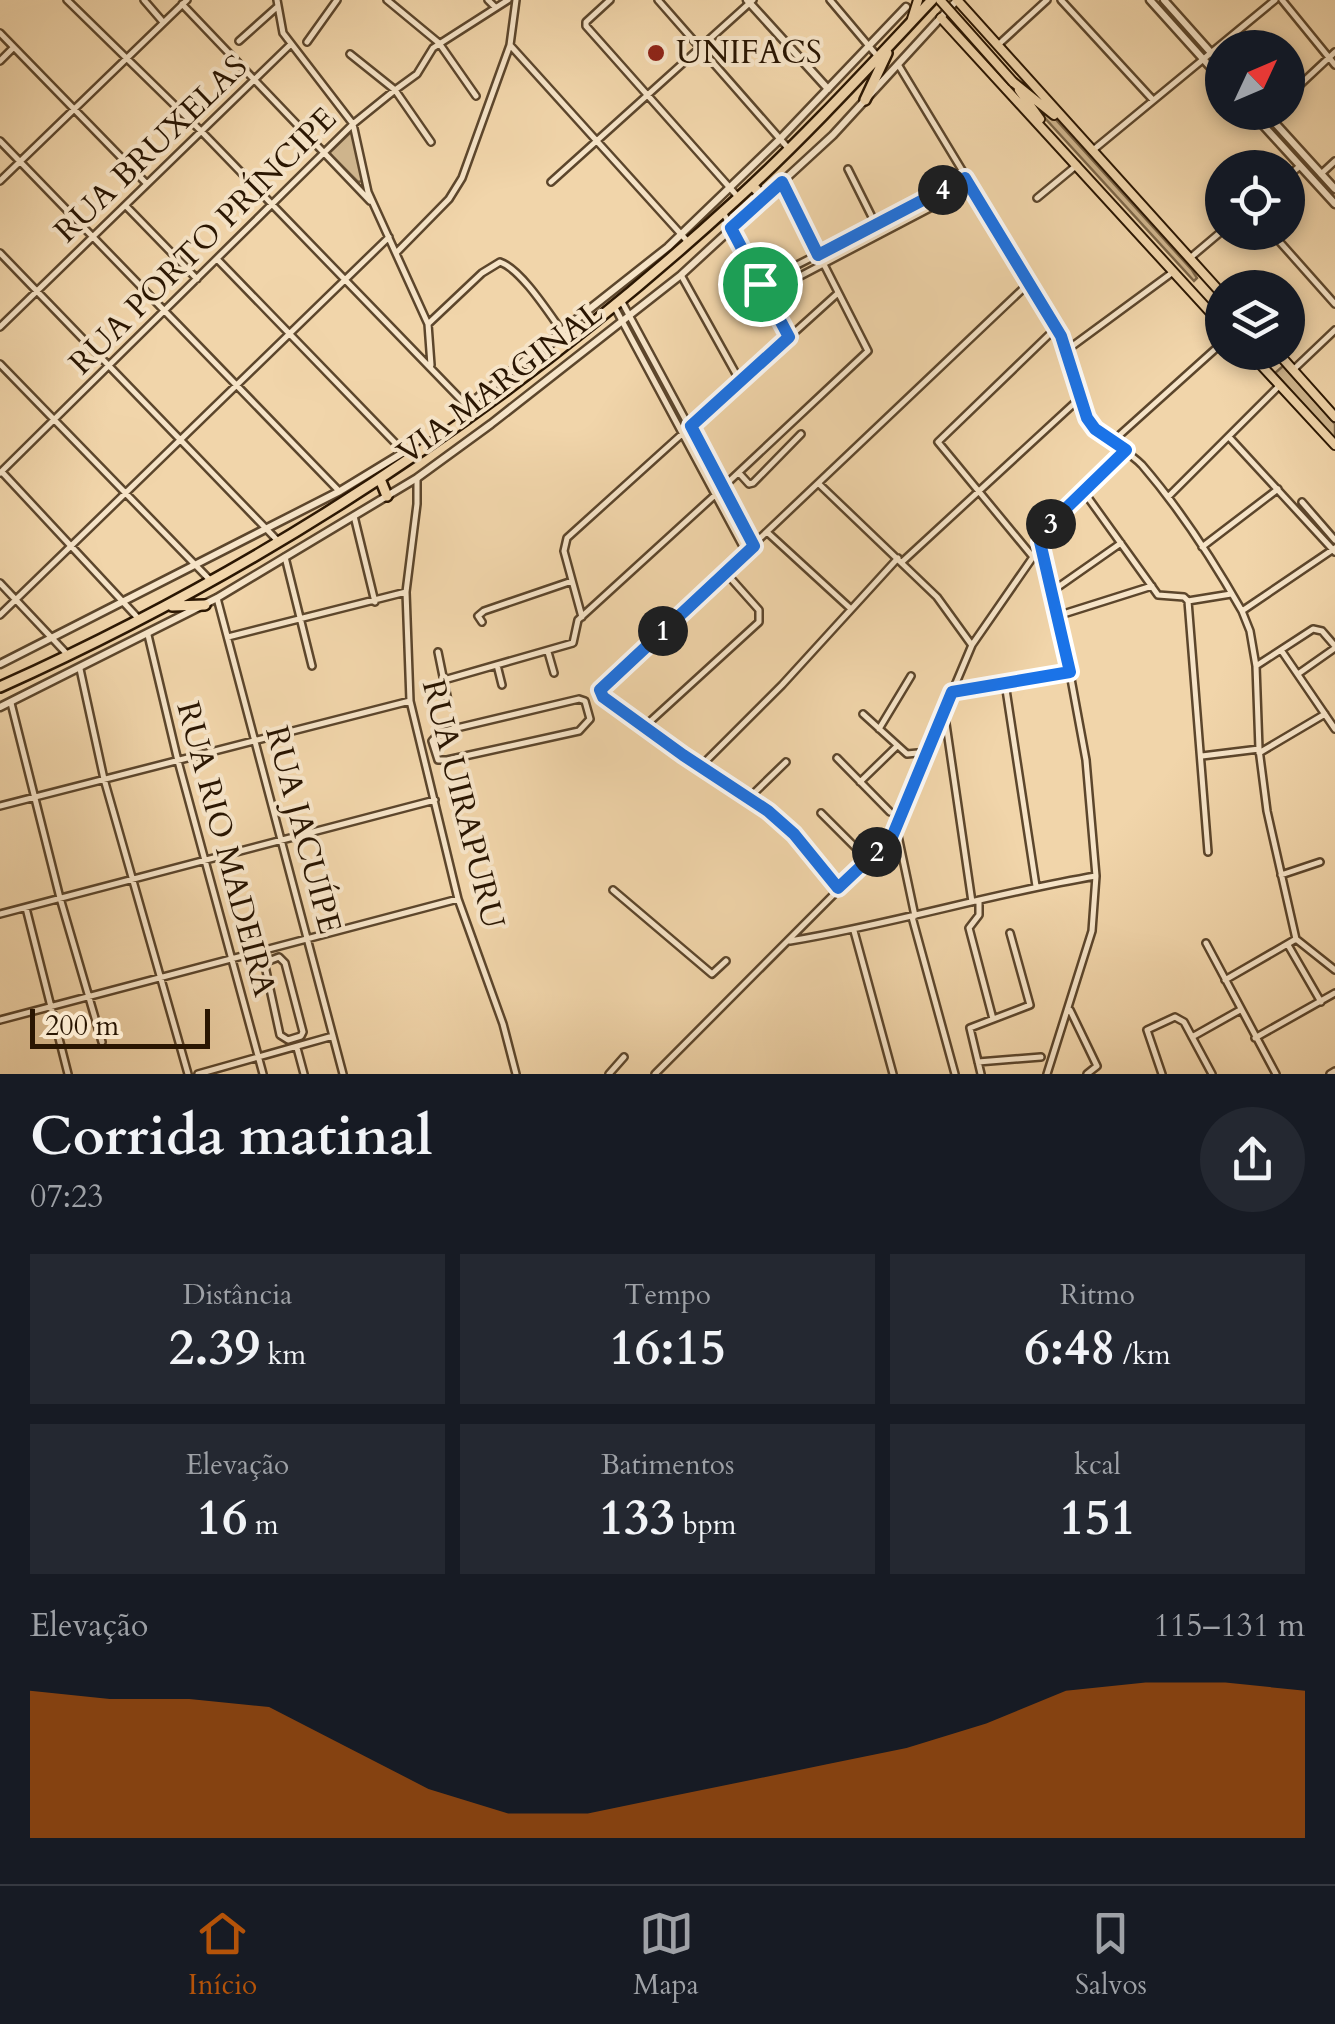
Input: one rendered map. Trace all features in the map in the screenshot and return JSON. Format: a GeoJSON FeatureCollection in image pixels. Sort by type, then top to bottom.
{"type":"FeatureCollection","features":[{"type":"Feature","properties":{"kind":"highway"},"geometry":{"type":"LineString","coordinates":[[0,687],[140,619],[278,542],[344,495],[380,479],[471,409],[570,341],[618,303],[685,238],[739,198],[936,0]]}},
{"type":"Feature","properties":{"kind":"highway"},"geometry":{"type":"LineString","coordinates":[[864,100],[891,45]]}},
{"type":"Feature","properties":{"kind":"highway"},"geometry":{"type":"LineString","coordinates":[[752,185],[764,198]]}},
{"type":"Feature","properties":{"kind":"highway"},"geometry":{"type":"LineString","coordinates":[[380,479],[388,496]]}},
{"type":"Feature","properties":{"kind":"highway"},"geometry":{"type":"LineString","coordinates":[[155,611],[182,603],[204,604]]}},
{"type":"Feature","properties":{"kind":"main road"},"geometry":{"type":"LineString","coordinates":[[908,26],[918,0]]}},
{"type":"Feature","properties":{"kind":"main road"},"geometry":{"type":"LineString","coordinates":[[936,0],[1014,82],[1070,127]]}},
{"type":"Feature","properties":{"kind":"main road"},"geometry":{"type":"LineString","coordinates":[[957,0],[1205,275]]}},
{"type":"Feature","properties":{"kind":"main road"},"geometry":{"type":"LineString","coordinates":[[951,28],[952,12],[968,12]]}},
{"type":"Feature","properties":{"kind":"main road"},"geometry":{"type":"LineString","coordinates":[[941,18],[1205,308]]}},
{"type":"Feature","properties":{"kind":"main road"},"geometry":{"type":"LineString","coordinates":[[1014,82],[1052,137]]}},
{"type":"Feature","properties":{"kind":"main road"},"geometry":{"type":"LineString","coordinates":[[1266,370],[1335,445]]}},
{"type":"Feature","properties":{"kind":"main road"},"geometry":{"type":"LineString","coordinates":[[1294,370],[1335,417]]}},
{"type":"Feature","properties":{"kind":"street"},"geometry":{"type":"LineString","coordinates":[[68,0],[471,409],[562,332],[685,238],[906,7]]}},
{"type":"Feature","properties":{"kind":"street"},"geometry":{"type":"LineString","coordinates":[[144,0],[163,22]]}},
{"type":"Feature","properties":{"kind":"street"},"geometry":{"type":"LineString","coordinates":[[307,42],[337,0]]}},
{"type":"Feature","properties":{"kind":"street"},"geometry":{"type":"LineString","coordinates":[[386,0],[440,43],[476,96]]}},
{"type":"Feature","properties":{"kind":"street"},"geometry":{"type":"LineString","coordinates":[[488,0],[496,8]]}},
{"type":"Feature","properties":{"kind":"street","name":"RUA PORTO PRÍNCIPE"},"geometry":{"type":"LineString","coordinates":[[0,472],[353,124],[417,74],[428,53],[508,0]]}},
{"type":"Feature","properties":{"kind":"street"},"geometry":{"type":"LineString","coordinates":[[397,252],[455,191],[510,45],[516,0]]}},
{"type":"Feature","properties":{"kind":"street"},"geometry":{"type":"LineString","coordinates":[[610,0],[586,26],[739,198]]}},
{"type":"Feature","properties":{"kind":"street"},"geometry":{"type":"LineString","coordinates":[[658,0],[789,150]]}},
{"type":"Feature","properties":{"kind":"street"},"geometry":{"type":"LineString","coordinates":[[830,0],[879,58]]}},
{"type":"Feature","properties":{"kind":"street","name":"VIA MARGINAL"},"geometry":{"type":"LineString","coordinates":[[0,707],[217,598],[417,478],[681,274],[782,182],[899,66],[957,0]]}},
{"type":"Feature","properties":{"kind":"street"},"geometry":{"type":"LineString","coordinates":[[998,44],[1046,0]]}},
{"type":"Feature","properties":{"kind":"street"},"geometry":{"type":"LineString","coordinates":[[1062,0],[1154,100]]}},
{"type":"Feature","properties":{"kind":"street"},"geometry":{"type":"LineString","coordinates":[[1092,151],[1204,60],[1150,0]]}},
{"type":"Feature","properties":{"kind":"street"},"geometry":{"type":"LineString","coordinates":[[1164,0],[1205,46]]}},
{"type":"Feature","properties":{"kind":"street"},"geometry":{"type":"LineString","coordinates":[[1242,30],[1279,0],[1335,65]]}},
{"type":"Feature","properties":{"kind":"street"},"geometry":{"type":"LineString","coordinates":[[551,182],[750,1],[838,100]]}},
{"type":"Feature","properties":{"kind":"street"},"geometry":{"type":"LineString","coordinates":[[0,181],[185,2],[374,205]]}},
{"type":"Feature","properties":{"kind":"street"},"geometry":{"type":"LineString","coordinates":[[239,42],[277,2]]}},
{"type":"Feature","properties":{"kind":"street"},"geometry":{"type":"LineString","coordinates":[[277,2],[280,26],[291,44],[353,124],[374,205],[428,324],[432,368]]}},
{"type":"Feature","properties":{"kind":"street"},"geometry":{"type":"LineString","coordinates":[[1176,29],[1184,22]]}},
{"type":"Feature","properties":{"kind":"street"},"geometry":{"type":"LineString","coordinates":[[0,34],[147,184]]}},
{"type":"Feature","properties":{"kind":"street","name":"RUA BRUXELAS"},"geometry":{"type":"LineString","coordinates":[[0,328],[291,44]]}},
{"type":"Feature","properties":{"kind":"street"},"geometry":{"type":"LineString","coordinates":[[510,45],[685,238]]}},
{"type":"Feature","properties":{"kind":"street"},"geometry":{"type":"LineString","coordinates":[[0,61],[13,48]]}},
{"type":"Feature","properties":{"kind":"street"},"geometry":{"type":"LineString","coordinates":[[1305,80],[1335,52]]}},
{"type":"Feature","properties":{"kind":"street"},"geometry":{"type":"LineString","coordinates":[[350,54],[395,90],[431,142]]}},
{"type":"Feature","properties":{"kind":"street"},"geometry":{"type":"LineString","coordinates":[[899,66],[1056,327],[1095,429],[1126,450],[1168,497],[1242,611],[1256,666],[1259,751],[1269,819],[1296,939],[1335,970]]}},
{"type":"Feature","properties":{"kind":"street"},"geometry":{"type":"LineString","coordinates":[[1268,130],[1286,150]]}},
{"type":"Feature","properties":{"kind":"street"},"geometry":{"type":"LineString","coordinates":[[1283,130],[1335,189]]}},
{"type":"Feature","properties":{"kind":"street"},"geometry":{"type":"LineString","coordinates":[[0,142],[344,495]]}},
{"type":"Feature","properties":{"kind":"street"},"geometry":{"type":"LineString","coordinates":[[1322,174],[1335,161]]}},
{"type":"Feature","properties":{"kind":"street"},"geometry":{"type":"LineString","coordinates":[[1037,198],[1076,165]]}},
{"type":"Feature","properties":{"kind":"street"},"geometry":{"type":"LineString","coordinates":[[848,170],[876,225]]}},
{"type":"Feature","properties":{"kind":"street"},"geometry":{"type":"LineString","coordinates":[[1305,171],[1335,204]]}},
{"type":"Feature","properties":{"kind":"street"},"geometry":{"type":"LineString","coordinates":[[760,284],[965,178]]}},
{"type":"Feature","properties":{"kind":"street"},"geometry":{"type":"LineString","coordinates":[[722,488],[868,351],[782,182]]}},
{"type":"Feature","properties":{"kind":"street"},"geometry":{"type":"LineString","coordinates":[[766,294],[970,186]]}},
{"type":"Feature","properties":{"kind":"street"},"geometry":{"type":"LineString","coordinates":[[126,206],[197,279]]}},
{"type":"Feature","properties":{"kind":"street"},"geometry":{"type":"LineString","coordinates":[[723,212],[789,337]]}},
{"type":"Feature","properties":{"kind":"street"},"geometry":{"type":"LineString","coordinates":[[0,615],[389,237]]}},
{"type":"Feature","properties":{"kind":"street"},"geometry":{"type":"LineString","coordinates":[[1190,258],[1205,245]]}},
{"type":"Feature","properties":{"kind":"street"},"geometry":{"type":"LineString","coordinates":[[1287,250],[1335,304]]}},
{"type":"Feature","properties":{"kind":"street"},"geometry":{"type":"LineString","coordinates":[[0,254],[278,542]]}},
{"type":"Feature","properties":{"kind":"street"},"geometry":{"type":"LineString","coordinates":[[0,664],[266,528],[344,495],[408,455],[218,260]]}},
{"type":"Feature","properties":{"kind":"street"},"geometry":{"type":"LineString","coordinates":[[428,324],[489,266],[500,262],[520,278],[570,341]]}},
{"type":"Feature","properties":{"kind":"street"},"geometry":{"type":"LineString","coordinates":[[1067,350],[1172,272]]}},
{"type":"Feature","properties":{"kind":"street"},"geometry":{"type":"LineString","coordinates":[[681,274],[740,381]]}},
{"type":"Feature","properties":{"kind":"street"},"geometry":{"type":"LineString","coordinates":[[586,701],[590,722],[578,730],[447,760],[438,760],[434,754],[432,741],[440,732],[579,698],[586,701],[602,694],[1029,283]]}},
{"type":"Feature","properties":{"kind":"street"},"geometry":{"type":"LineString","coordinates":[[582,617],[564,551],[567,538],[838,293]]}},
{"type":"Feature","properties":{"kind":"street"},"geometry":{"type":"LineString","coordinates":[[618,303],[630,316],[754,546]]}},
{"type":"Feature","properties":{"kind":"street"},"geometry":{"type":"LineString","coordinates":[[618,303],[622,323],[746,552]]}},
{"type":"Feature","properties":{"kind":"street"},"geometry":{"type":"LineString","coordinates":[[1034,558],[943,452],[939,440],[1056,327]]}},
{"type":"Feature","properties":{"kind":"street"},"geometry":{"type":"LineString","coordinates":[[1305,359],[1335,330]]}},
{"type":"Feature","properties":{"kind":"street"},"geometry":{"type":"LineString","coordinates":[[1112,441],[1205,358]]}},
{"type":"Feature","properties":{"kind":"street"},"geometry":{"type":"LineString","coordinates":[[0,364],[210,581]]}},
{"type":"Feature","properties":{"kind":"street"},"geometry":{"type":"LineString","coordinates":[[1168,497],[1281,385]]}},
{"type":"Feature","properties":{"kind":"street"},"geometry":{"type":"LineString","coordinates":[[700,767],[900,560],[1080,397]]}},
{"type":"Feature","properties":{"kind":"street"},"geometry":{"type":"LineString","coordinates":[[739,473],[749,484],[753,483],[802,434]]}},
{"type":"Feature","properties":{"kind":"street"},"geometry":{"type":"LineString","coordinates":[[1229,436],[1334,550],[1242,611]]}},
{"type":"Feature","properties":{"kind":"street"},"geometry":{"type":"LineString","coordinates":[[655,1074],[896,828],[972,644],[1034,558],[1054,520],[1126,450]]}},
{"type":"Feature","properties":{"kind":"street"},"geometry":{"type":"LineString","coordinates":[[0,472],[140,619]]}},
{"type":"Feature","properties":{"kind":"street","name":"RUA UIRAPURU"},"geometry":{"type":"LineString","coordinates":[[417,478],[406,592],[410,701],[458,899],[504,1024],[516,1074]]}},
{"type":"Feature","properties":{"kind":"street"},"geometry":{"type":"LineString","coordinates":[[819,484],[937,597],[972,644]]}},
{"type":"Feature","properties":{"kind":"street"},"geometry":{"type":"LineString","coordinates":[[1202,546],[1278,489]]}},
{"type":"Feature","properties":{"kind":"street"},"geometry":{"type":"LineString","coordinates":[[1084,492],[1158,595],[1184,597],[1188,601],[1208,852]]}},
{"type":"Feature","properties":{"kind":"street"},"geometry":{"type":"LineString","coordinates":[[444,680],[573,643],[576,623],[715,495]]}},
{"type":"Feature","properties":{"kind":"street"},"geometry":{"type":"LineString","coordinates":[[1302,502],[1335,540]]}},
{"type":"Feature","properties":{"kind":"street"},"geometry":{"type":"LineString","coordinates":[[354,516],[375,602]]}},
{"type":"Feature","properties":{"kind":"street"},"geometry":{"type":"LineString","coordinates":[[767,532],[851,609]]}},
{"type":"Feature","properties":{"kind":"street"},"geometry":{"type":"LineString","coordinates":[[1040,542],[1070,672],[1088,774],[1096,876],[1092,931],[1047,1074]]}},
{"type":"Feature","properties":{"kind":"street"},"geometry":{"type":"LineString","coordinates":[[1051,592],[1120,543]]}},
{"type":"Feature","properties":{"kind":"street"},"geometry":{"type":"LineString","coordinates":[[285,557],[312,666]]}},
{"type":"Feature","properties":{"kind":"street"},"geometry":{"type":"LineString","coordinates":[[644,727],[759,622],[759,610],[725,572]]}},
{"type":"Feature","properties":{"kind":"street"},"geometry":{"type":"LineString","coordinates":[[482,622],[478,616],[484,610],[572,581]]}},
{"type":"Feature","properties":{"kind":"street"},"geometry":{"type":"LineString","coordinates":[[0,583],[69,656]]}},
{"type":"Feature","properties":{"kind":"street"},"geometry":{"type":"LineString","coordinates":[[1056,616],[1152,586]]}},
{"type":"Feature","properties":{"kind":"street"},"geometry":{"type":"LineString","coordinates":[[228,637],[406,592]]}},
{"type":"Feature","properties":{"kind":"street"},"geometry":{"type":"LineString","coordinates":[[1188,601],[1232,594]]}},
{"type":"Feature","properties":{"kind":"street","name":"RUA JACUÍPE"},"geometry":{"type":"LineString","coordinates":[[217,598],[343,1074]]}},
{"type":"Feature","properties":{"kind":"street"},"geometry":{"type":"LineString","coordinates":[[1256,666],[1315,629],[1335,647],[1298,674]]}},
{"type":"Feature","properties":{"kind":"street","name":"RUA RIO MADEIRA"},"geometry":{"type":"LineString","coordinates":[[148,634],[178,761],[263,1074]]}},
{"type":"Feature","properties":{"kind":"street"},"geometry":{"type":"LineString","coordinates":[[1281,650],[1335,729]]}},
{"type":"Feature","properties":{"kind":"street"},"geometry":{"type":"LineString","coordinates":[[438,652],[448,701]]}},
{"type":"Feature","properties":{"kind":"street"},"geometry":{"type":"LineString","coordinates":[[548,652],[554,673]]}},
{"type":"Feature","properties":{"kind":"street"},"geometry":{"type":"LineString","coordinates":[[497,665],[502,685]]}},
{"type":"Feature","properties":{"kind":"street"},"geometry":{"type":"LineString","coordinates":[[80,669],[104,780],[188,1074]]}},
{"type":"Feature","properties":{"kind":"street"},"geometry":{"type":"LineString","coordinates":[[952,692],[1070,672]]}},
{"type":"Feature","properties":{"kind":"street"},"geometry":{"type":"LineString","coordinates":[[879,730],[911,676]]}},
{"type":"Feature","properties":{"kind":"street"},"geometry":{"type":"LineString","coordinates":[[1005,684],[1036,886]]}},
{"type":"Feature","properties":{"kind":"street"},"geometry":{"type":"LineString","coordinates":[[602,694],[700,767],[750,798],[794,834],[838,888]]}},
{"type":"Feature","properties":{"kind":"street"},"geometry":{"type":"LineString","coordinates":[[0,806],[410,701]]}},
{"type":"Feature","properties":{"kind":"street"},"geometry":{"type":"LineString","coordinates":[[11,703],[60,898],[102,1042]]}},
{"type":"Feature","properties":{"kind":"street"},"geometry":{"type":"LineString","coordinates":[[945,713],[980,914],[969,928],[993,1019]]}},
{"type":"Feature","properties":{"kind":"street"},"geometry":{"type":"LineString","coordinates":[[862,714],[909,755],[928,752]]}},
{"type":"Feature","properties":{"kind":"street"},"geometry":{"type":"LineString","coordinates":[[1201,756],[1259,751],[1325,714]]}},
{"type":"Feature","properties":{"kind":"street"},"geometry":{"type":"LineString","coordinates":[[860,782],[896,747]]}},
{"type":"Feature","properties":{"kind":"street"},"geometry":{"type":"LineString","coordinates":[[838,758],[890,812]]}},
{"type":"Feature","properties":{"kind":"street"},"geometry":{"type":"LineString","coordinates":[[750,798],[786,762]]}},
{"type":"Feature","properties":{"kind":"street"},"geometry":{"type":"LineString","coordinates":[[0,914],[435,800]]}},
{"type":"Feature","properties":{"kind":"street"},"geometry":{"type":"LineString","coordinates":[[821,813],[868,860]]}},
{"type":"Feature","properties":{"kind":"street"},"geometry":{"type":"LineString","coordinates":[[896,828],[954,1074]]}},
{"type":"Feature","properties":{"kind":"street"},"geometry":{"type":"LineString","coordinates":[[1282,875],[1320,862]]}},
{"type":"Feature","properties":{"kind":"street"},"geometry":{"type":"LineString","coordinates":[[788,941],[854,931],[1036,886],[1096,876]]}},
{"type":"Feature","properties":{"kind":"street"},"geometry":{"type":"LineString","coordinates":[[613,890],[712,974],[726,961]]}},
{"type":"Feature","properties":{"kind":"street"},"geometry":{"type":"LineString","coordinates":[[0,1020],[458,899]]}},
{"type":"Feature","properties":{"kind":"street"},"geometry":{"type":"LineString","coordinates":[[26,908],[68,1074]]}},
{"type":"Feature","properties":{"kind":"street"},"geometry":{"type":"LineString","coordinates":[[854,931],[893,1074]]}},
{"type":"Feature","properties":{"kind":"street"},"geometry":{"type":"LineString","coordinates":[[981,1074],[969,1029],[1030,1005],[1010,933]]}},
{"type":"Feature","properties":{"kind":"street"},"geometry":{"type":"LineString","coordinates":[[1225,980],[1296,939]]}},
{"type":"Feature","properties":{"kind":"street"},"geometry":{"type":"LineString","coordinates":[[1206,943],[1276,1074]]}},
{"type":"Feature","properties":{"kind":"street"},"geometry":{"type":"LineString","coordinates":[[1288,945],[1321,1002]]}},
{"type":"Feature","properties":{"kind":"street"},"geometry":{"type":"LineString","coordinates":[[271,948],[273,958]]}},
{"type":"Feature","properties":{"kind":"street"},"geometry":{"type":"LineString","coordinates":[[279,957],[285,963],[304,1032],[288,1040],[280,1035],[265,966],[273,958],[279,957]]}},
{"type":"Feature","properties":{"kind":"street"},"geometry":{"type":"LineString","coordinates":[[1256,1038],[1335,993]]}},
{"type":"Feature","properties":{"kind":"street"},"geometry":{"type":"LineString","coordinates":[[1068,1008],[1097,1066],[1087,1074]]}},
{"type":"Feature","properties":{"kind":"street"},"geometry":{"type":"LineString","coordinates":[[1192,1037],[1240,1010]]}},
{"type":"Feature","properties":{"kind":"street"},"geometry":{"type":"LineString","coordinates":[[1162,1074],[1147,1030],[1180,1018],[1212,1074]]}},
{"type":"Feature","properties":{"kind":"street"},"geometry":{"type":"LineString","coordinates":[[198,1074],[226,1071],[333,1036]]}},
{"type":"Feature","properties":{"kind":"street"},"geometry":{"type":"LineString","coordinates":[[297,1048],[304,1074]]}},
{"type":"Feature","properties":{"kind":"street"},"geometry":{"type":"LineString","coordinates":[[610,1074],[624,1057]]}},
{"type":"Feature","properties":{"kind":"street"},"geometry":{"type":"LineString","coordinates":[[978,1062],[1041,1057]]}},
{"type":"Feature","properties":{"kind":"shaded area"},"geometry":{"type":"Polygon","coordinates":[[[1026,93],[1049,112],[1192,270],[1197,278],[1194,281],[1043,116],[1026,93]]]}},
{"type":"Feature","properties":{"kind":"shaded area"},"geometry":{"type":"Polygon","coordinates":[[[353,130],[363,181],[358,182],[329,153],[353,130]]]}},
{"type":"Feature","properties":{"kind":"shaded area"},"geometry":{"type":"Polygon","coordinates":[[[1287,370],[1335,424],[1335,439],[1275,373],[1287,370]]]}},
{"type":"Feature","properties":{"kind":"place","name":"UNIFACS"},"geometry":{"type":"Point","coordinates":[656,53]}},
{"type":"Feature","properties":{"kind":"route"},"geometry":{"type":"LineString","coordinates":[[965,178],[1061,336],[1087,418],[1102,436],[1126,450],[1054,520],[1040,542],[1070,672],[952,692],[892,837],[838,888],[780,820],[675,750],[603,697],[600,690],[754,546],[691,426],[789,337],[760,284],[731,228],[782,182],[818,255],[965,178]]}}]}
